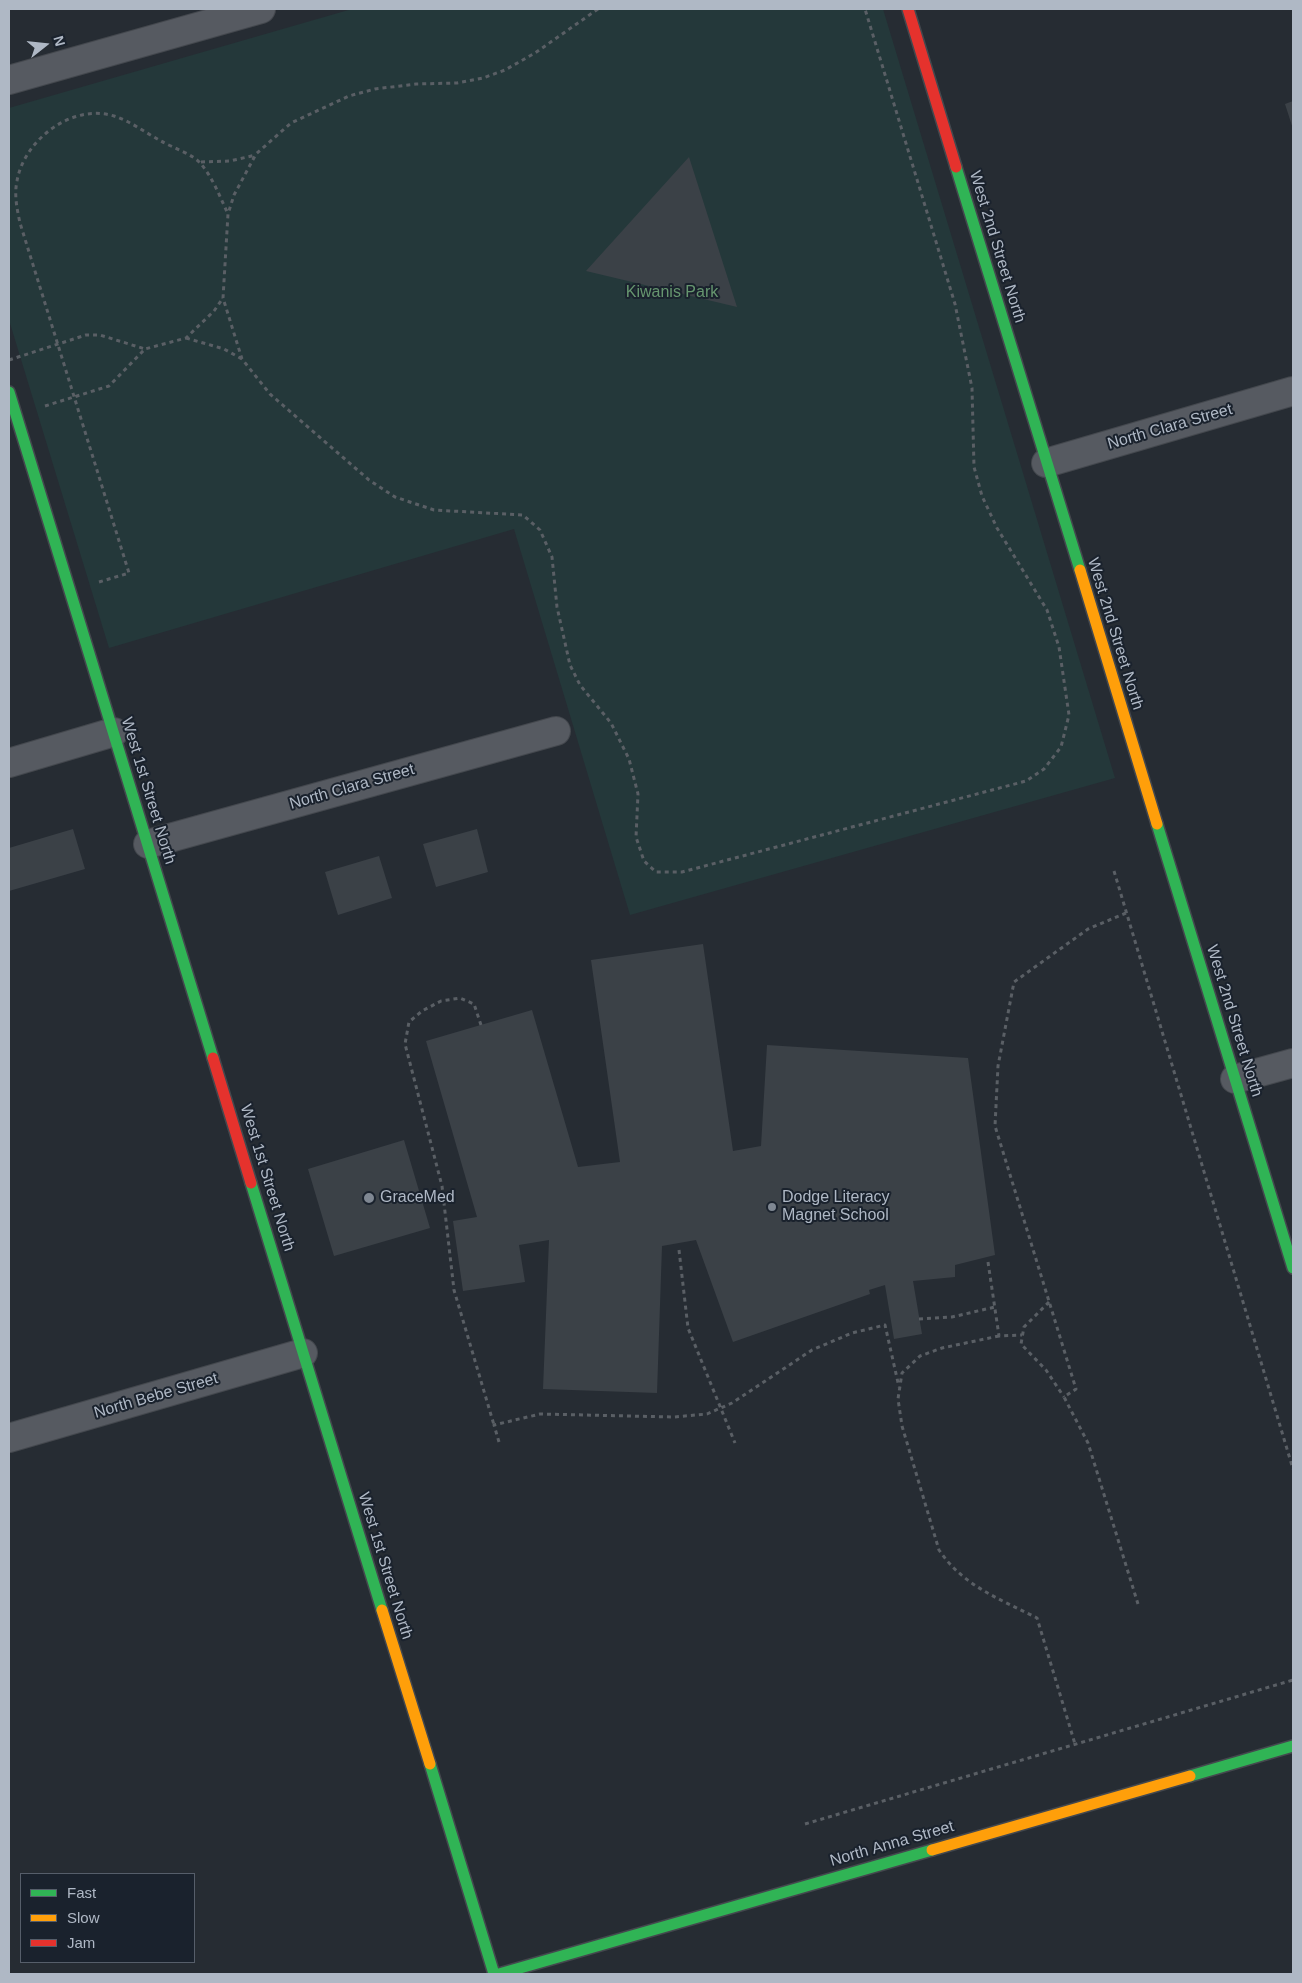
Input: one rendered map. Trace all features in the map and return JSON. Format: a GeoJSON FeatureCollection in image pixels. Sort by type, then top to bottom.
{"type":"FeatureCollection","features":[{"type":"Feature","properties":{"kind":"street"},"geometry":{"type":"LineString","coordinates":[[9,80],[261,9]]}},
{"type":"Feature","properties":{"kind":"street","name":"West 2nd Street North"},"geometry":{"type":"LineString","coordinates":[[908,9],[1293,1268]]}},
{"type":"Feature","properties":{"kind":"street","name":"North Clara Street"},"geometry":{"type":"LineString","coordinates":[[1046,463],[1293,391]]}},
{"type":"Feature","properties":{"kind":"street","name":"West 1st Street North"},"geometry":{"type":"LineString","coordinates":[[9,392],[494,1974]]}},
{"type":"Feature","properties":{"kind":"street","name":"North Clara Street"},"geometry":{"type":"LineString","coordinates":[[148,844],[556,730]]}},
{"type":"Feature","properties":{"kind":"street"},"geometry":{"type":"LineString","coordinates":[[9,763],[114,732]]}},
{"type":"Feature","properties":{"kind":"street"},"geometry":{"type":"LineString","coordinates":[[1235,1079],[1293,1063]]}},
{"type":"Feature","properties":{"kind":"street","name":"North Bebe Street"},"geometry":{"type":"LineString","coordinates":[[9,1438],[303,1353]]}},
{"type":"Feature","properties":{"kind":"street","name":"North Anna Street"},"geometry":{"type":"LineString","coordinates":[[499,1974],[1293,1746]]}},
{"type":"Feature","properties":{"kind":"path"},"geometry":{"type":"LineString","coordinates":[[598,9],[543,48],[504,70],[483,78],[457,83],[416,84],[375,89],[348,96],[291,123],[256,154],[234,195],[228,214],[223,298],[242,359],[270,394],[369,480],[395,497],[434,510],[523,515],[540,530],[552,557],[557,607],[570,665],[580,685],[611,723],[629,759],[638,794],[636,837],[644,861],[656,872],[682,872],[1026,781],[1044,769],[1061,747],[1069,715],[1059,646],[1047,610],[997,528],[982,496],[974,467],[972,388],[955,304],[865,9]]}},
{"type":"Feature","properties":{"kind":"path"},"geometry":{"type":"LineString","coordinates":[[70,591],[129,573],[20,223],[16,203],[17,180],[25,159],[50,128],[70,118],[94,114],[113,116],[200,162],[214,184],[228,214]]}},
{"type":"Feature","properties":{"kind":"path"},"geometry":{"type":"LineString","coordinates":[[200,162],[230,161],[256,154]]}},
{"type":"Feature","properties":{"kind":"path"},"geometry":{"type":"LineString","coordinates":[[16,415],[109,386],[145,349],[186,338],[214,311],[223,298]]}},
{"type":"Feature","properties":{"kind":"path"},"geometry":{"type":"LineString","coordinates":[[9,360],[86,335],[100,335],[145,349]]}},
{"type":"Feature","properties":{"kind":"path"},"geometry":{"type":"LineString","coordinates":[[186,338],[224,349],[242,359]]}},
{"type":"Feature","properties":{"kind":"path"},"geometry":{"type":"LineString","coordinates":[[1114,871],[1293,1469]]}},
{"type":"Feature","properties":{"kind":"path"},"geometry":{"type":"LineString","coordinates":[[1064,1397],[1076,1389],[994,1126],[998,1066],[1014,982],[1088,928],[1126,913]]}},
{"type":"Feature","properties":{"kind":"path"},"geometry":{"type":"LineString","coordinates":[[481,1025],[474,1004],[460,998],[441,1000],[422,1011],[409,1022],[404,1044],[442,1186],[454,1290],[499,1442]]}},
{"type":"Feature","properties":{"kind":"path"},"geometry":{"type":"LineString","coordinates":[[679,1250],[688,1328],[735,1443]]}},
{"type":"Feature","properties":{"kind":"path"},"geometry":{"type":"LineString","coordinates":[[988,1262],[999,1336]]}},
{"type":"Feature","properties":{"kind":"path"},"geometry":{"type":"LineString","coordinates":[[1049,1301],[1024,1327],[1021,1344],[1046,1370],[1064,1397],[1088,1443],[1138,1604]]}},
{"type":"Feature","properties":{"kind":"path"},"geometry":{"type":"LineString","coordinates":[[919,1319],[952,1317],[995,1307]]}},
{"type":"Feature","properties":{"kind":"path"},"geometry":{"type":"LineString","coordinates":[[494,1425],[540,1414],[674,1417],[707,1414],[732,1403],[812,1350],[852,1333],[885,1325],[900,1390]]}},
{"type":"Feature","properties":{"kind":"path"},"geometry":{"type":"LineString","coordinates":[[1022,1335],[999,1336],[942,1348],[920,1356],[902,1373],[898,1399],[906,1442],[940,1550],[950,1567],[972,1585],[1037,1618],[1074,1744]]}},
{"type":"Feature","properties":{"kind":"path"},"geometry":{"type":"LineString","coordinates":[[805,1824],[1293,1680]]}},
{"type":"Feature","properties":{"kind":"green space","name":"Kiwanis Park"},"geometry":{"type":"Polygon","coordinates":[[[352,9],[883,9],[1115,778],[630,915],[514,529],[109,648],[9,320],[9,108],[352,9]]]}},
{"type":"Feature","properties":{"kind":"building"},"geometry":{"type":"Polygon","coordinates":[[[1293,101],[1293,129],[1285,104],[1293,101]]]}},
{"type":"Feature","properties":{"kind":"building"},"geometry":{"type":"Polygon","coordinates":[[[689,157],[737,307],[586,271],[689,157]]]}},
{"type":"Feature","properties":{"kind":"building"},"geometry":{"type":"Polygon","coordinates":[[[73,829],[85,869],[9,891],[9,848],[73,829]]]}},
{"type":"Feature","properties":{"kind":"building"},"geometry":{"type":"Polygon","coordinates":[[[477,829],[488,872],[436,887],[423,844],[477,829]]]}},
{"type":"Feature","properties":{"kind":"building"},"geometry":{"type":"Polygon","coordinates":[[[379,856],[392,898],[338,915],[325,872],[379,856]]]}},
{"type":"Feature","properties":{"kind":"building"},"geometry":{"type":"Polygon","coordinates":[[[703,944],[733,1151],[761,1146],[767,1045],[968,1058],[995,1255],[955,1265],[955,1277],[913,1281],[922,1334],[894,1339],[885,1285],[869,1290],[870,1294],[733,1342],[696,1240],[662,1246],[657,1393],[543,1389],[549,1240],[519,1245],[525,1282],[463,1291],[453,1221],[477,1217],[426,1041],[532,1010],[578,1167],[620,1162],[591,960],[703,944]]]}},
{"type":"Feature","properties":{"kind":"building","name":"GraceMed"},"geometry":{"type":"Polygon","coordinates":[[[404,1140],[430,1228],[334,1256],[308,1169],[404,1140]]]}},
{"type":"Feature","properties":{"kind":"traffic: fast"},"geometry":{"type":"LineString","coordinates":[[956,167],[1080,570]]}},
{"type":"Feature","properties":{"kind":"traffic: fast"},"geometry":{"type":"LineString","coordinates":[[9,392],[213,1058]]}},
{"type":"Feature","properties":{"kind":"traffic: fast"},"geometry":{"type":"LineString","coordinates":[[1157,824],[1293,1268]]}},
{"type":"Feature","properties":{"kind":"traffic: fast"},"geometry":{"type":"LineString","coordinates":[[251,1183],[382,1610]]}},
{"type":"Feature","properties":{"kind":"traffic: fast"},"geometry":{"type":"LineString","coordinates":[[1190,1776],[1293,1746]]}},
{"type":"Feature","properties":{"kind":"traffic: fast"},"geometry":{"type":"LineString","coordinates":[[430,1764],[494,1974]]}},
{"type":"Feature","properties":{"kind":"traffic: fast"},"geometry":{"type":"LineString","coordinates":[[499,1974],[932,1850]]}},
{"type":"Feature","properties":{"kind":"traffic: slow"},"geometry":{"type":"LineString","coordinates":[[1080,570],[1157,824]]}},
{"type":"Feature","properties":{"kind":"traffic: slow"},"geometry":{"type":"LineString","coordinates":[[382,1610],[430,1764]]}},
{"type":"Feature","properties":{"kind":"traffic: slow"},"geometry":{"type":"LineString","coordinates":[[932,1850],[1190,1776]]}},
{"type":"Feature","properties":{"kind":"traffic: jam"},"geometry":{"type":"LineString","coordinates":[[908,9],[956,167]]}},
{"type":"Feature","properties":{"kind":"traffic: jam"},"geometry":{"type":"LineString","coordinates":[[213,1058],[251,1183]]}},
{"type":"Feature","properties":{"kind":"place","name":"GraceMed"},"geometry":{"type":"Point","coordinates":[369,1198]}},
{"type":"Feature","properties":{"kind":"place","name":"Dodge Literacy Magnet School"},"geometry":{"type":"Point","coordinates":[772,1207]}}]}
